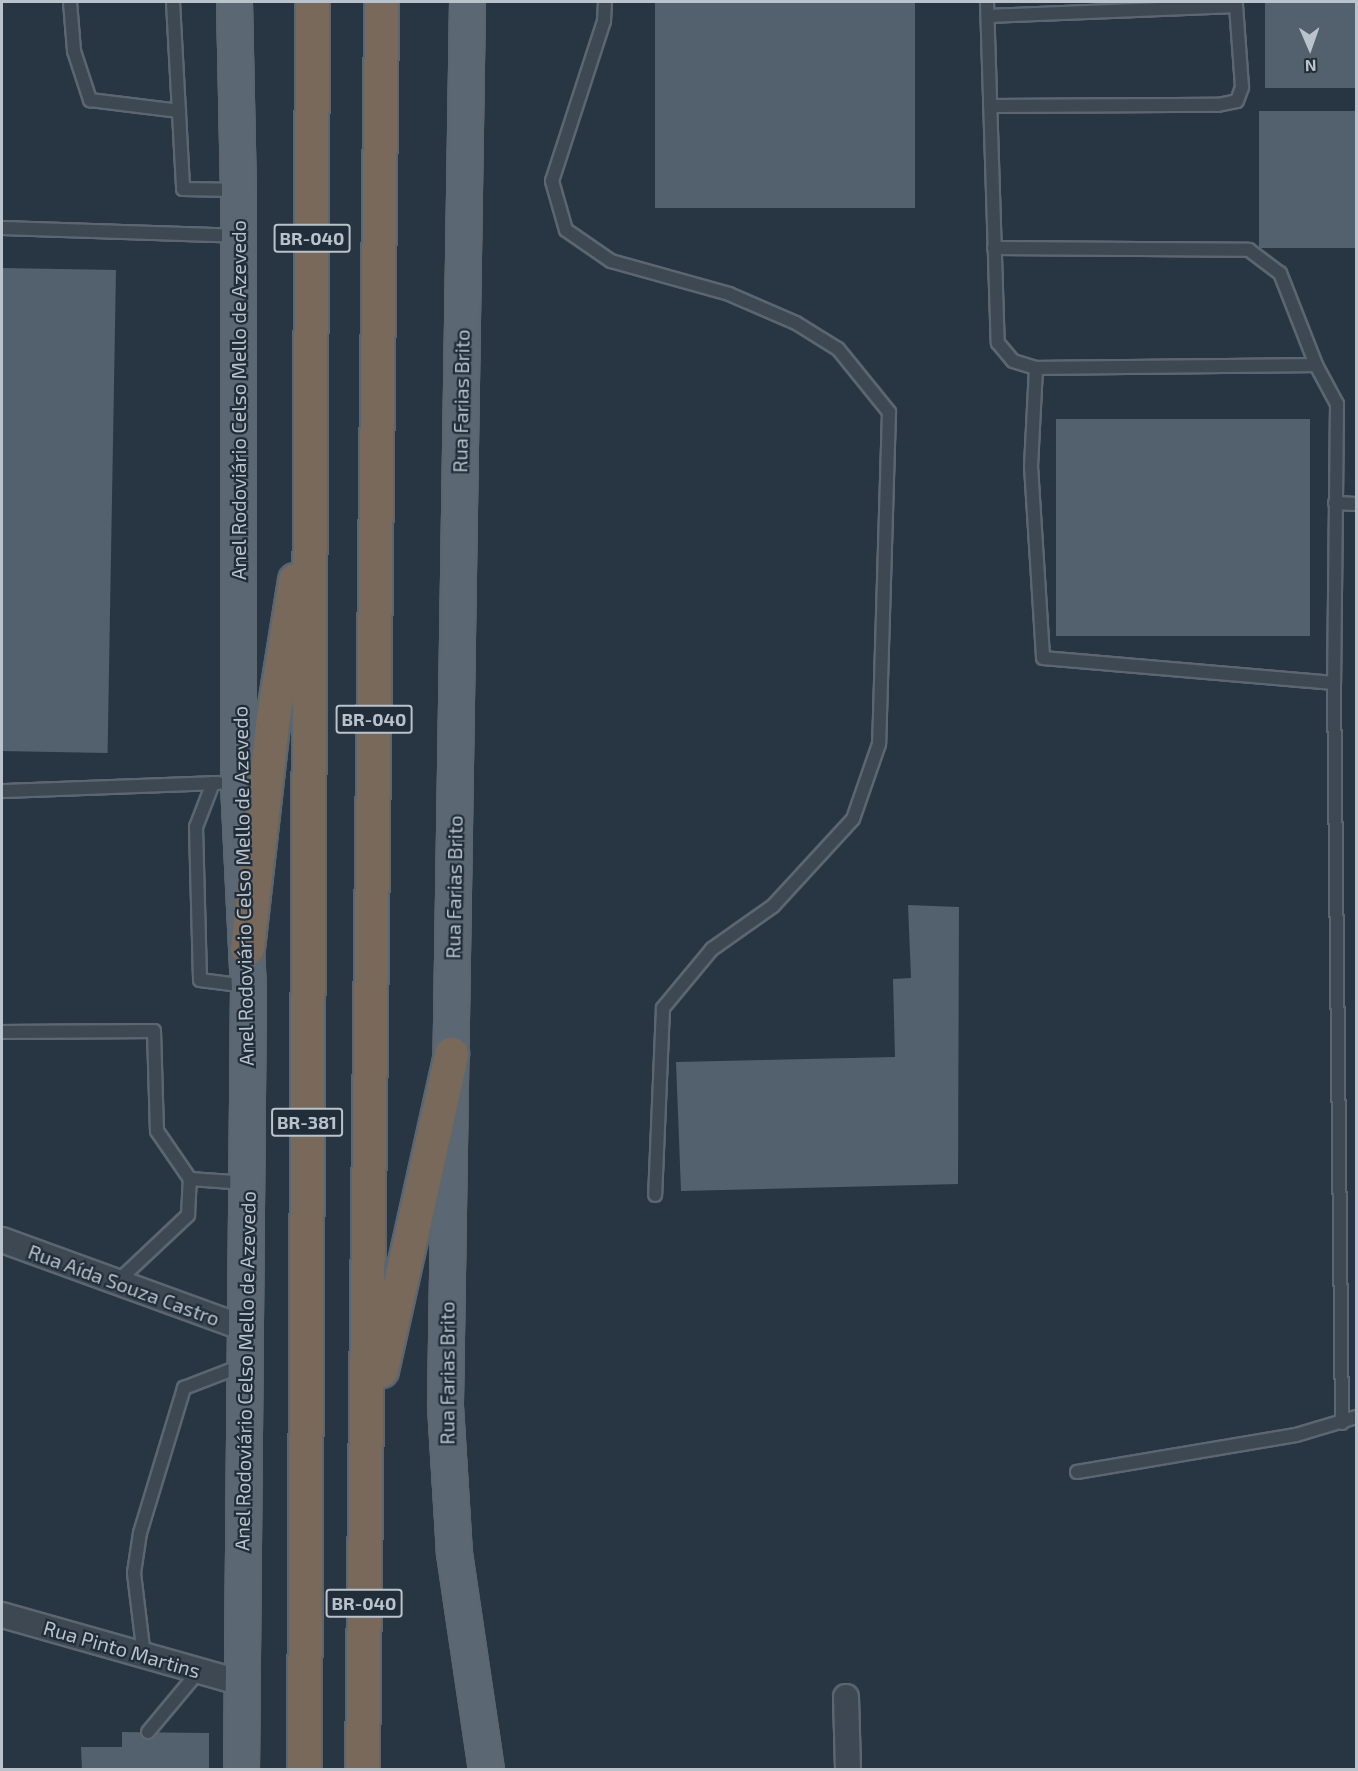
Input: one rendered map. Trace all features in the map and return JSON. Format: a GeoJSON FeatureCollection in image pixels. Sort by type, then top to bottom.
{"type":"FeatureCollection","features":[{"type":"Feature","properties":{"kind":"highway","name":"BR-040"},"geometry":{"type":"LineString","coordinates":[[312,2],[312,475]]}},
{"type":"Feature","properties":{"kind":"highway","name":"BR-040"},"geometry":{"type":"LineString","coordinates":[[362,1770],[381,2]]}},
{"type":"Feature","properties":{"kind":"highway"},"geometry":{"type":"LineString","coordinates":[[247,948],[273,717],[312,475]]}},
{"type":"Feature","properties":{"kind":"highway","name":"BR-381"},"geometry":{"type":"LineString","coordinates":[[304,1770],[312,475]]}},
{"type":"Feature","properties":{"kind":"highway"},"geometry":{"type":"LineString","coordinates":[[367,1436],[452,1054]]}},
{"type":"Feature","properties":{"kind":"main road","name":"Anel Rodoviário Celso Mello de Azevedo"},"geometry":{"type":"LineString","coordinates":[[234,2],[238,236],[226,783],[247,948],[248,986],[247,1329],[241,1770]]}},
{"type":"Feature","properties":{"kind":"main road","name":"Rua Farias Brito"},"geometry":{"type":"LineString","coordinates":[[467,2],[445,1406],[454,1554],[486,1770]]}},
{"type":"Feature","properties":{"kind":"street","name":"Rua Aída Souza Castro"},"geometry":{"type":"LineString","coordinates":[[2,1240],[247,1329]]}},
{"type":"Feature","properties":{"kind":"street","name":"Rua Pinto Martins"},"geometry":{"type":"LineString","coordinates":[[2,1615],[243,1683]]}},
{"type":"Feature","properties":{"kind":"street"},"geometry":{"type":"LineString","coordinates":[[846,1697],[848,1770]]}},
{"type":"Feature","properties":{"kind":"lane"},"geometry":{"type":"LineString","coordinates":[[70,2],[74,51],[90,100],[179,111]]}},
{"type":"Feature","properties":{"kind":"lane"},"geometry":{"type":"LineString","coordinates":[[172,2],[183,189],[238,190]]}},
{"type":"Feature","properties":{"kind":"lane"},"geometry":{"type":"LineString","coordinates":[[605,2],[604,21],[552,181],[566,230],[611,261],[729,294],[796,323],[838,349],[889,412],[879,744],[853,819],[773,906],[712,949],[663,1008],[655,1195]]}},
{"type":"Feature","properties":{"kind":"lane"},"geometry":{"type":"LineString","coordinates":[[987,2],[998,343],[1013,361],[1036,368],[1316,365]]}},
{"type":"Feature","properties":{"kind":"lane"},"geometry":{"type":"LineString","coordinates":[[988,16],[1236,4],[1242,87],[1237,101],[1218,105],[990,106]]}},
{"type":"Feature","properties":{"kind":"lane"},"geometry":{"type":"LineString","coordinates":[[2,228],[238,236]]}},
{"type":"Feature","properties":{"kind":"lane"},"geometry":{"type":"LineString","coordinates":[[994,248],[1249,250],[1280,273],[1316,365],[1337,404],[1334,683],[1341,1423]]}},
{"type":"Feature","properties":{"kind":"lane"},"geometry":{"type":"LineString","coordinates":[[1036,368],[1031,466],[1043,658],[1334,683]]}},
{"type":"Feature","properties":{"kind":"lane"},"geometry":{"type":"LineString","coordinates":[[1335,503],[1356,504]]}},
{"type":"Feature","properties":{"kind":"lane"},"geometry":{"type":"LineString","coordinates":[[2,790],[226,783]]}},
{"type":"Feature","properties":{"kind":"lane"},"geometry":{"type":"LineString","coordinates":[[226,783],[196,827],[200,980],[248,986]]}},
{"type":"Feature","properties":{"kind":"lane"},"geometry":{"type":"LineString","coordinates":[[2,1032],[154,1031],[158,1131],[190,1179],[188,1215],[116,1283]]}},
{"type":"Feature","properties":{"kind":"lane"},"geometry":{"type":"LineString","coordinates":[[190,1179],[247,1183]]}},
{"type":"Feature","properties":{"kind":"lane"},"geometry":{"type":"LineString","coordinates":[[144,1656],[134,1573],[140,1533],[184,1388],[245,1364]]}},
{"type":"Feature","properties":{"kind":"lane"},"geometry":{"type":"LineString","coordinates":[[1077,1472],[1296,1435],[1356,1417]]}},
{"type":"Feature","properties":{"kind":"lane"},"geometry":{"type":"LineString","coordinates":[[148,1732],[198,1672]]}},
{"type":"Feature","properties":{"kind":"building"},"geometry":{"type":"Polygon","coordinates":[[[655,2],[915,2],[915,208],[655,208],[655,2]]]}},
{"type":"Feature","properties":{"kind":"building"},"geometry":{"type":"Polygon","coordinates":[[[1265,2],[1356,2],[1356,88],[1265,88],[1265,2]]]}},
{"type":"Feature","properties":{"kind":"building"},"geometry":{"type":"Polygon","coordinates":[[[1259,111],[1356,111],[1356,248],[1259,248],[1259,111]]]}},
{"type":"Feature","properties":{"kind":"building"},"geometry":{"type":"Polygon","coordinates":[[[2,268],[116,270],[108,753],[2,751],[2,268]]]}},
{"type":"Feature","properties":{"kind":"building"},"geometry":{"type":"Polygon","coordinates":[[[1056,419],[1310,419],[1310,636],[1056,636],[1056,419]]]}},
{"type":"Feature","properties":{"kind":"building"},"geometry":{"type":"Polygon","coordinates":[[[908,905],[959,907],[958,1184],[681,1191],[676,1062],[895,1057],[893,979],[911,978],[908,905]]]}},
{"type":"Feature","properties":{"kind":"building"},"geometry":{"type":"Polygon","coordinates":[[[122,1732],[209,1733],[209,1770],[82,1770],[81,1747],[122,1747],[122,1732]]]}}]}
